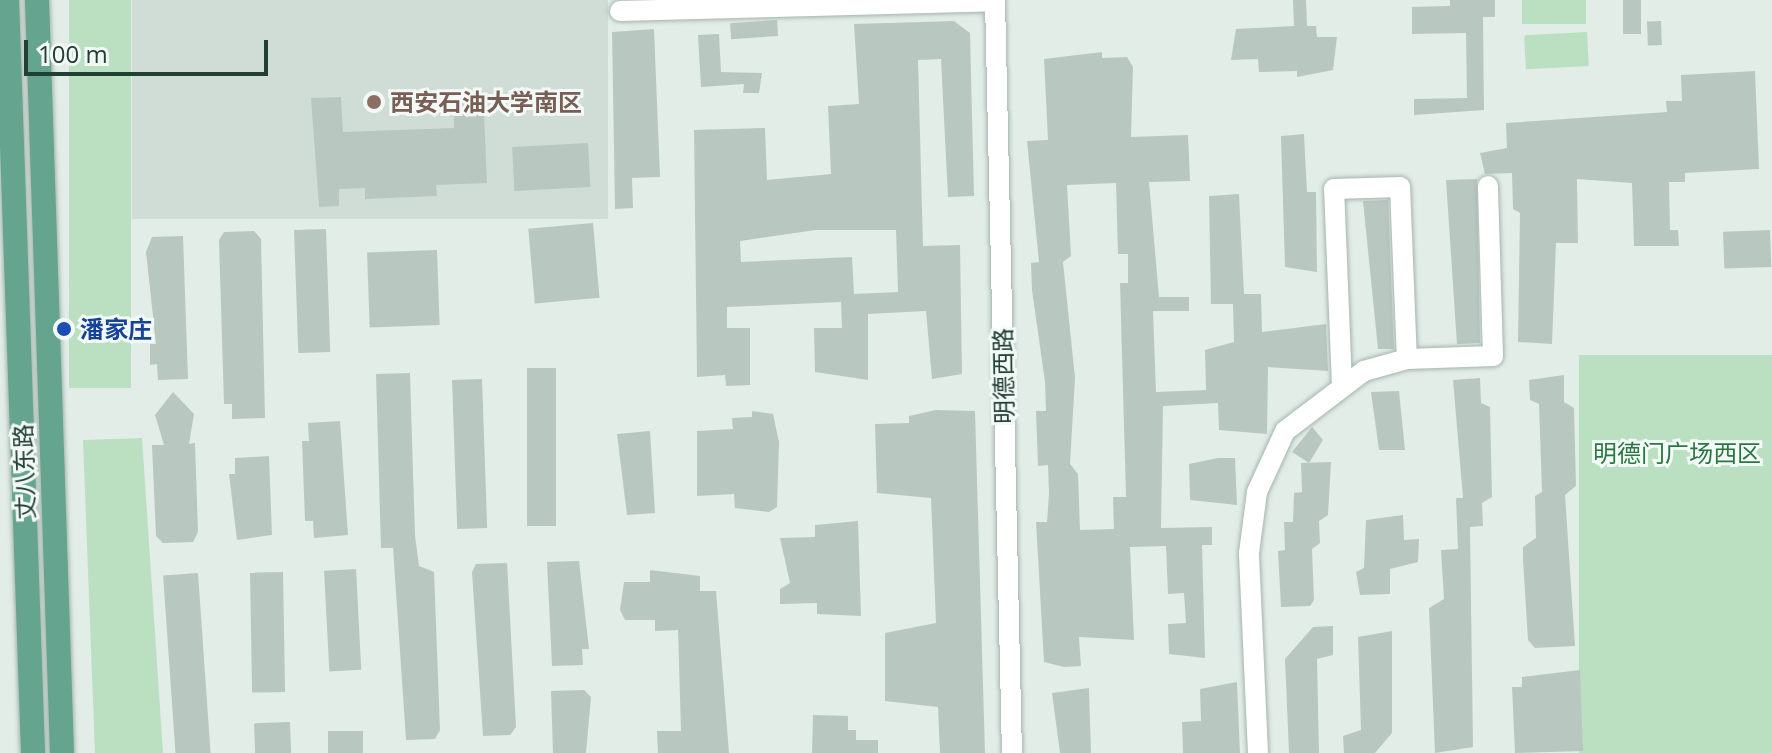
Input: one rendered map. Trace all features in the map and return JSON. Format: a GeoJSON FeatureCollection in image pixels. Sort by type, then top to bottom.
{"type":"FeatureCollection","features":[{"type":"Feature","properties":{"kind":"main road","name":"丈八东路"},"geometry":{"type":"LineString","coordinates":[[37,0],[62,753]]}},
{"type":"Feature","properties":{"kind":"main road","name":"丈八东路"},"geometry":{"type":"LineString","coordinates":[[5,11],[33,753]]}},
{"type":"Feature","properties":{"kind":"street"},"geometry":{"type":"LineString","coordinates":[[620,11],[995,0]]}},
{"type":"Feature","properties":{"kind":"street","name":"明德西路"},"geometry":{"type":"LineString","coordinates":[[995,0],[1012,753]]}},
{"type":"Feature","properties":{"kind":"street"},"geometry":{"type":"LineString","coordinates":[[1258,753],[1249,553],[1257,492],[1285,431],[1364,371],[1407,359],[1493,356],[1488,186]]}},
{"type":"Feature","properties":{"kind":"street"},"geometry":{"type":"LineString","coordinates":[[1342,386],[1334,189],[1400,187],[1407,359]]}},
{"type":"Feature","properties":{"kind":"shaded area","name":"西安石油大学南区"},"geometry":{"type":"Polygon","coordinates":[[[132,0],[608,0],[608,219],[132,219],[132,0]]]}},
{"type":"Feature","properties":{"kind":"green space"},"geometry":{"type":"Polygon","coordinates":[[[69,0],[131,0],[131,388],[69,388],[69,0]]]}},
{"type":"Feature","properties":{"kind":"green space"},"geometry":{"type":"Polygon","coordinates":[[[1522,0],[1586,0],[1586,24],[1522,24],[1522,0]]]}},
{"type":"Feature","properties":{"kind":"green space"},"geometry":{"type":"Polygon","coordinates":[[[1587,32],[1589,66],[1526,69],[1524,35],[1587,32]]]}},
{"type":"Feature","properties":{"kind":"green space","name":"明德门广场西区"},"geometry":{"type":"Polygon","coordinates":[[[1579,355],[1772,355],[1772,753],[1579,753],[1579,355]]]}},
{"type":"Feature","properties":{"kind":"green space"},"geometry":{"type":"Polygon","coordinates":[[[142,438],[163,753],[95,753],[83,440],[142,438]]]}},
{"type":"Feature","properties":{"kind":"building"},"geometry":{"type":"Polygon","coordinates":[[[1293,0],[1306,0],[1307,26],[1316,26],[1317,37],[1337,37],[1333,70],[1297,77],[1297,71],[1259,72],[1258,59],[1231,60],[1236,29],[1294,26],[1293,0]]]}},
{"type":"Feature","properties":{"kind":"building"},"geometry":{"type":"Polygon","coordinates":[[[1450,0],[1495,0],[1495,17],[1483,17],[1484,110],[1414,115],[1414,99],[1467,98],[1466,33],[1412,34],[1412,7],[1450,6],[1450,0]]]}},
{"type":"Feature","properties":{"kind":"building"},"geometry":{"type":"Polygon","coordinates":[[[1623,0],[1641,0],[1641,34],[1623,34],[1623,0]]]}},
{"type":"Feature","properties":{"kind":"building"},"geometry":{"type":"Polygon","coordinates":[[[777,20],[778,36],[731,39],[730,23],[777,20]]]}},
{"type":"Feature","properties":{"kind":"building"},"geometry":{"type":"Polygon","coordinates":[[[954,21],[970,33],[974,196],[948,197],[941,59],[918,60],[923,246],[960,245],[962,374],[932,379],[926,311],[868,314],[868,380],[815,372],[814,328],[842,328],[841,302],[727,307],[727,328],[750,328],[750,385],[726,386],[725,375],[697,377],[694,130],[765,128],[767,180],[831,174],[828,106],[859,104],[854,24],[954,21]],[[816,230],[740,241],[741,262],[852,257],[854,294],[898,292],[896,230],[816,230]]]}},
{"type":"Feature","properties":{"kind":"building"},"geometry":{"type":"Polygon","coordinates":[[[1647,21],[1661,21],[1662,45],[1648,45],[1647,21]]]}},
{"type":"Feature","properties":{"kind":"building"},"geometry":{"type":"Polygon","coordinates":[[[654,29],[660,177],[632,178],[633,208],[615,209],[612,32],[654,29]]]}},
{"type":"Feature","properties":{"kind":"building"},"geometry":{"type":"Polygon","coordinates":[[[719,34],[721,72],[762,73],[759,93],[743,93],[744,84],[701,87],[698,35],[719,34]]]}},
{"type":"Feature","properties":{"kind":"building"},"geometry":{"type":"Polygon","coordinates":[[[1102,52],[1102,58],[1127,57],[1133,67],[1131,137],[1188,135],[1190,181],[1149,182],[1159,297],[1189,297],[1189,311],[1153,311],[1156,392],[1206,390],[1205,350],[1234,342],[1233,304],[1211,304],[1209,196],[1239,194],[1244,294],[1261,294],[1262,332],[1326,324],[1328,371],[1268,367],[1267,434],[1219,430],[1218,403],[1163,406],[1161,528],[1212,527],[1212,545],[1202,545],[1205,658],[1169,654],[1168,624],[1186,623],[1184,593],[1168,594],[1166,546],[1130,547],[1134,640],[1079,637],[1081,666],[1064,667],[1044,662],[1036,522],[1047,522],[1049,494],[1048,465],[1038,466],[1036,411],[1046,411],[1032,290],[1031,263],[1039,262],[1027,141],[1048,140],[1044,59],[1102,52]],[[1116,183],[1067,185],[1071,256],[1063,262],[1075,378],[1070,464],[1078,474],[1080,530],[1114,529],[1113,497],[1126,497],[1120,283],[1128,283],[1128,254],[1118,254],[1116,183]]]}},
{"type":"Feature","properties":{"kind":"building"},"geometry":{"type":"Polygon","coordinates":[[[1755,71],[1759,169],[1685,173],[1685,182],[1669,182],[1670,230],[1678,230],[1679,246],[1634,246],[1632,183],[1577,179],[1578,243],[1556,243],[1552,344],[1518,342],[1520,213],[1513,209],[1512,173],[1485,174],[1480,153],[1507,148],[1506,123],[1667,112],[1666,101],[1682,101],[1681,75],[1755,71]]]}},
{"type":"Feature","properties":{"kind":"building"},"geometry":{"type":"Polygon","coordinates":[[[483,91],[487,183],[436,185],[437,196],[365,199],[365,188],[339,189],[339,206],[319,207],[311,98],[341,97],[343,132],[454,128],[453,93],[483,91]]]}},
{"type":"Feature","properties":{"kind":"building"},"geometry":{"type":"Polygon","coordinates":[[[1304,134],[1307,192],[1316,192],[1317,272],[1285,267],[1281,136],[1304,134]]]}},
{"type":"Feature","properties":{"kind":"building"},"geometry":{"type":"Polygon","coordinates":[[[588,143],[590,187],[514,191],[512,147],[588,143]]]}},
{"type":"Feature","properties":{"kind":"building"},"geometry":{"type":"Polygon","coordinates":[[[1477,179],[1480,343],[1457,344],[1446,180],[1477,179]]]}},
{"type":"Feature","properties":{"kind":"building"},"geometry":{"type":"Polygon","coordinates":[[[1388,200],[1394,349],[1378,349],[1363,201],[1388,200]]]}},
{"type":"Feature","properties":{"kind":"building"},"geometry":{"type":"Polygon","coordinates":[[[593,223],[600,298],[535,303],[528,229],[593,223]]]}},
{"type":"Feature","properties":{"kind":"building"},"geometry":{"type":"Polygon","coordinates":[[[326,229],[330,352],[298,353],[294,230],[326,229]]]}},
{"type":"Feature","properties":{"kind":"building"},"geometry":{"type":"Polygon","coordinates":[[[1770,230],[1771,267],[1724,269],[1723,232],[1770,230]]]}},
{"type":"Feature","properties":{"kind":"building"},"geometry":{"type":"Polygon","coordinates":[[[254,231],[261,239],[265,418],[232,419],[232,404],[224,404],[219,240],[224,232],[254,231]]]}},
{"type":"Feature","properties":{"kind":"building"},"geometry":{"type":"Polygon","coordinates":[[[183,236],[188,379],[158,380],[157,364],[150,365],[150,344],[156,344],[146,252],[152,237],[183,236]]]}},
{"type":"Feature","properties":{"kind":"building"},"geometry":{"type":"Polygon","coordinates":[[[437,250],[440,325],[370,327],[367,252],[437,250]]]}},
{"type":"Feature","properties":{"kind":"building"},"geometry":{"type":"Polygon","coordinates":[[[527,368],[556,368],[556,526],[527,526],[527,368]]]}},
{"type":"Feature","properties":{"kind":"building"},"geometry":{"type":"Polygon","coordinates":[[[410,373],[415,536],[419,566],[434,572],[440,730],[435,739],[406,740],[393,548],[381,548],[376,374],[410,373]]]}},
{"type":"Feature","properties":{"kind":"building"},"geometry":{"type":"Polygon","coordinates":[[[1564,375],[1564,402],[1574,408],[1576,486],[1565,495],[1575,646],[1535,648],[1528,640],[1523,547],[1536,538],[1535,496],[1542,492],[1539,404],[1530,400],[1529,380],[1564,375]]]}},
{"type":"Feature","properties":{"kind":"building"},"geometry":{"type":"Polygon","coordinates":[[[1480,378],[1481,403],[1490,407],[1492,497],[1482,503],[1483,526],[1470,527],[1473,747],[1435,753],[1429,608],[1444,599],[1441,550],[1458,549],[1456,498],[1463,498],[1453,380],[1480,378]]]}},
{"type":"Feature","properties":{"kind":"building"},"geometry":{"type":"Polygon","coordinates":[[[482,379],[487,528],[457,529],[452,380],[482,379]]]}},
{"type":"Feature","properties":{"kind":"building"},"geometry":{"type":"Polygon","coordinates":[[[1399,391],[1405,450],[1379,450],[1371,392],[1399,391]]]}},
{"type":"Feature","properties":{"kind":"building"},"geometry":{"type":"Polygon","coordinates":[[[173,392],[194,414],[189,444],[195,443],[198,532],[193,542],[163,543],[156,536],[152,445],[164,445],[155,415],[173,392]]]}},
{"type":"Feature","properties":{"kind":"building"},"geometry":{"type":"Polygon","coordinates":[[[936,410],[975,411],[985,753],[940,753],[938,707],[885,701],[885,633],[936,623],[931,498],[877,493],[875,424],[909,423],[909,416],[936,410]]]}},
{"type":"Feature","properties":{"kind":"building"},"geometry":{"type":"Polygon","coordinates":[[[752,411],[773,414],[779,442],[777,507],[769,512],[735,508],[734,494],[697,496],[697,431],[733,429],[732,418],[752,417],[752,411]]]}},
{"type":"Feature","properties":{"kind":"building"},"geometry":{"type":"Polygon","coordinates":[[[340,421],[348,535],[314,538],[313,521],[305,521],[302,441],[309,441],[308,423],[340,421]]]}},
{"type":"Feature","properties":{"kind":"building"},"geometry":{"type":"Polygon","coordinates":[[[1312,427],[1323,440],[1309,463],[1292,452],[1312,427]]]}},
{"type":"Feature","properties":{"kind":"building"},"geometry":{"type":"Polygon","coordinates":[[[650,431],[655,513],[627,515],[617,434],[650,431]]]}},
{"type":"Feature","properties":{"kind":"building"},"geometry":{"type":"Polygon","coordinates":[[[269,456],[272,535],[237,540],[229,474],[235,474],[235,458],[269,456]]]}},
{"type":"Feature","properties":{"kind":"building"},"geometry":{"type":"Polygon","coordinates":[[[1235,458],[1237,505],[1190,500],[1189,464],[1235,458]]]}},
{"type":"Feature","properties":{"kind":"building"},"geometry":{"type":"Polygon","coordinates":[[[1331,462],[1328,515],[1319,521],[1320,543],[1312,549],[1314,600],[1310,606],[1281,607],[1278,551],[1285,550],[1284,522],[1293,522],[1294,493],[1302,492],[1301,463],[1331,462]]]}},
{"type":"Feature","properties":{"kind":"building"},"geometry":{"type":"Polygon","coordinates":[[[1403,515],[1404,540],[1419,539],[1418,562],[1390,569],[1390,594],[1360,595],[1356,572],[1364,568],[1366,520],[1403,515]]]}},
{"type":"Feature","properties":{"kind":"building"},"geometry":{"type":"Polygon","coordinates":[[[858,521],[861,616],[817,614],[817,603],[780,604],[780,589],[790,583],[780,538],[815,537],[815,525],[858,521]]]}},
{"type":"Feature","properties":{"kind":"building"},"geometry":{"type":"Polygon","coordinates":[[[579,561],[589,649],[582,649],[583,665],[552,666],[547,562],[579,561]]]}},
{"type":"Feature","properties":{"kind":"building"},"geometry":{"type":"Polygon","coordinates":[[[507,563],[516,727],[510,735],[483,736],[472,572],[476,564],[507,563]]]}},
{"type":"Feature","properties":{"kind":"building"},"geometry":{"type":"Polygon","coordinates":[[[356,569],[361,670],[329,672],[324,571],[356,569]]]}},
{"type":"Feature","properties":{"kind":"building"},"geometry":{"type":"Polygon","coordinates":[[[650,570],[700,576],[700,591],[716,591],[729,753],[658,753],[657,731],[681,731],[678,630],[655,631],[655,620],[625,620],[620,610],[624,582],[650,582],[650,570]]]}},
{"type":"Feature","properties":{"kind":"building"},"geometry":{"type":"Polygon","coordinates":[[[283,572],[285,692],[252,693],[250,573],[283,572]]]}},
{"type":"Feature","properties":{"kind":"building"},"geometry":{"type":"Polygon","coordinates":[[[198,573],[211,753],[176,753],[163,575],[198,573]]]}},
{"type":"Feature","properties":{"kind":"building"},"geometry":{"type":"Polygon","coordinates":[[[1333,626],[1333,655],[1317,659],[1319,753],[1289,753],[1285,659],[1313,627],[1333,626]]]}},
{"type":"Feature","properties":{"kind":"building"},"geometry":{"type":"Polygon","coordinates":[[[1392,631],[1392,733],[1375,753],[1344,753],[1343,736],[1361,730],[1358,637],[1392,631]]]}},
{"type":"Feature","properties":{"kind":"building"},"geometry":{"type":"Polygon","coordinates":[[[1580,670],[1583,751],[1515,753],[1512,687],[1522,687],[1522,677],[1580,670]]]}},
{"type":"Feature","properties":{"kind":"building"},"geometry":{"type":"Polygon","coordinates":[[[1237,682],[1240,753],[1183,753],[1182,722],[1201,721],[1200,689],[1237,682]]]}},
{"type":"Feature","properties":{"kind":"building"},"geometry":{"type":"Polygon","coordinates":[[[1089,688],[1091,753],[1060,753],[1052,693],[1089,688]]]}},
{"type":"Feature","properties":{"kind":"building"},"geometry":{"type":"Polygon","coordinates":[[[584,690],[591,697],[586,753],[553,753],[551,691],[584,690]]]}},
{"type":"Feature","properties":{"kind":"building"},"geometry":{"type":"Polygon","coordinates":[[[813,715],[848,716],[848,730],[856,730],[856,740],[878,740],[878,753],[812,753],[813,715]]]}},
{"type":"Feature","properties":{"kind":"building"},"geometry":{"type":"Polygon","coordinates":[[[290,722],[291,753],[255,753],[254,723],[290,722]]]}},
{"type":"Feature","properties":{"kind":"building"},"geometry":{"type":"Polygon","coordinates":[[[328,731],[363,731],[363,753],[328,753],[328,731]]]}},
{"type":"Feature","properties":{"kind":"place","name":"西安石油大学南区"},"geometry":{"type":"Point","coordinates":[374,102]}},
{"type":"Feature","properties":{"kind":"place","name":"潘家庄"},"geometry":{"type":"Point","coordinates":[64,329]}}]}
